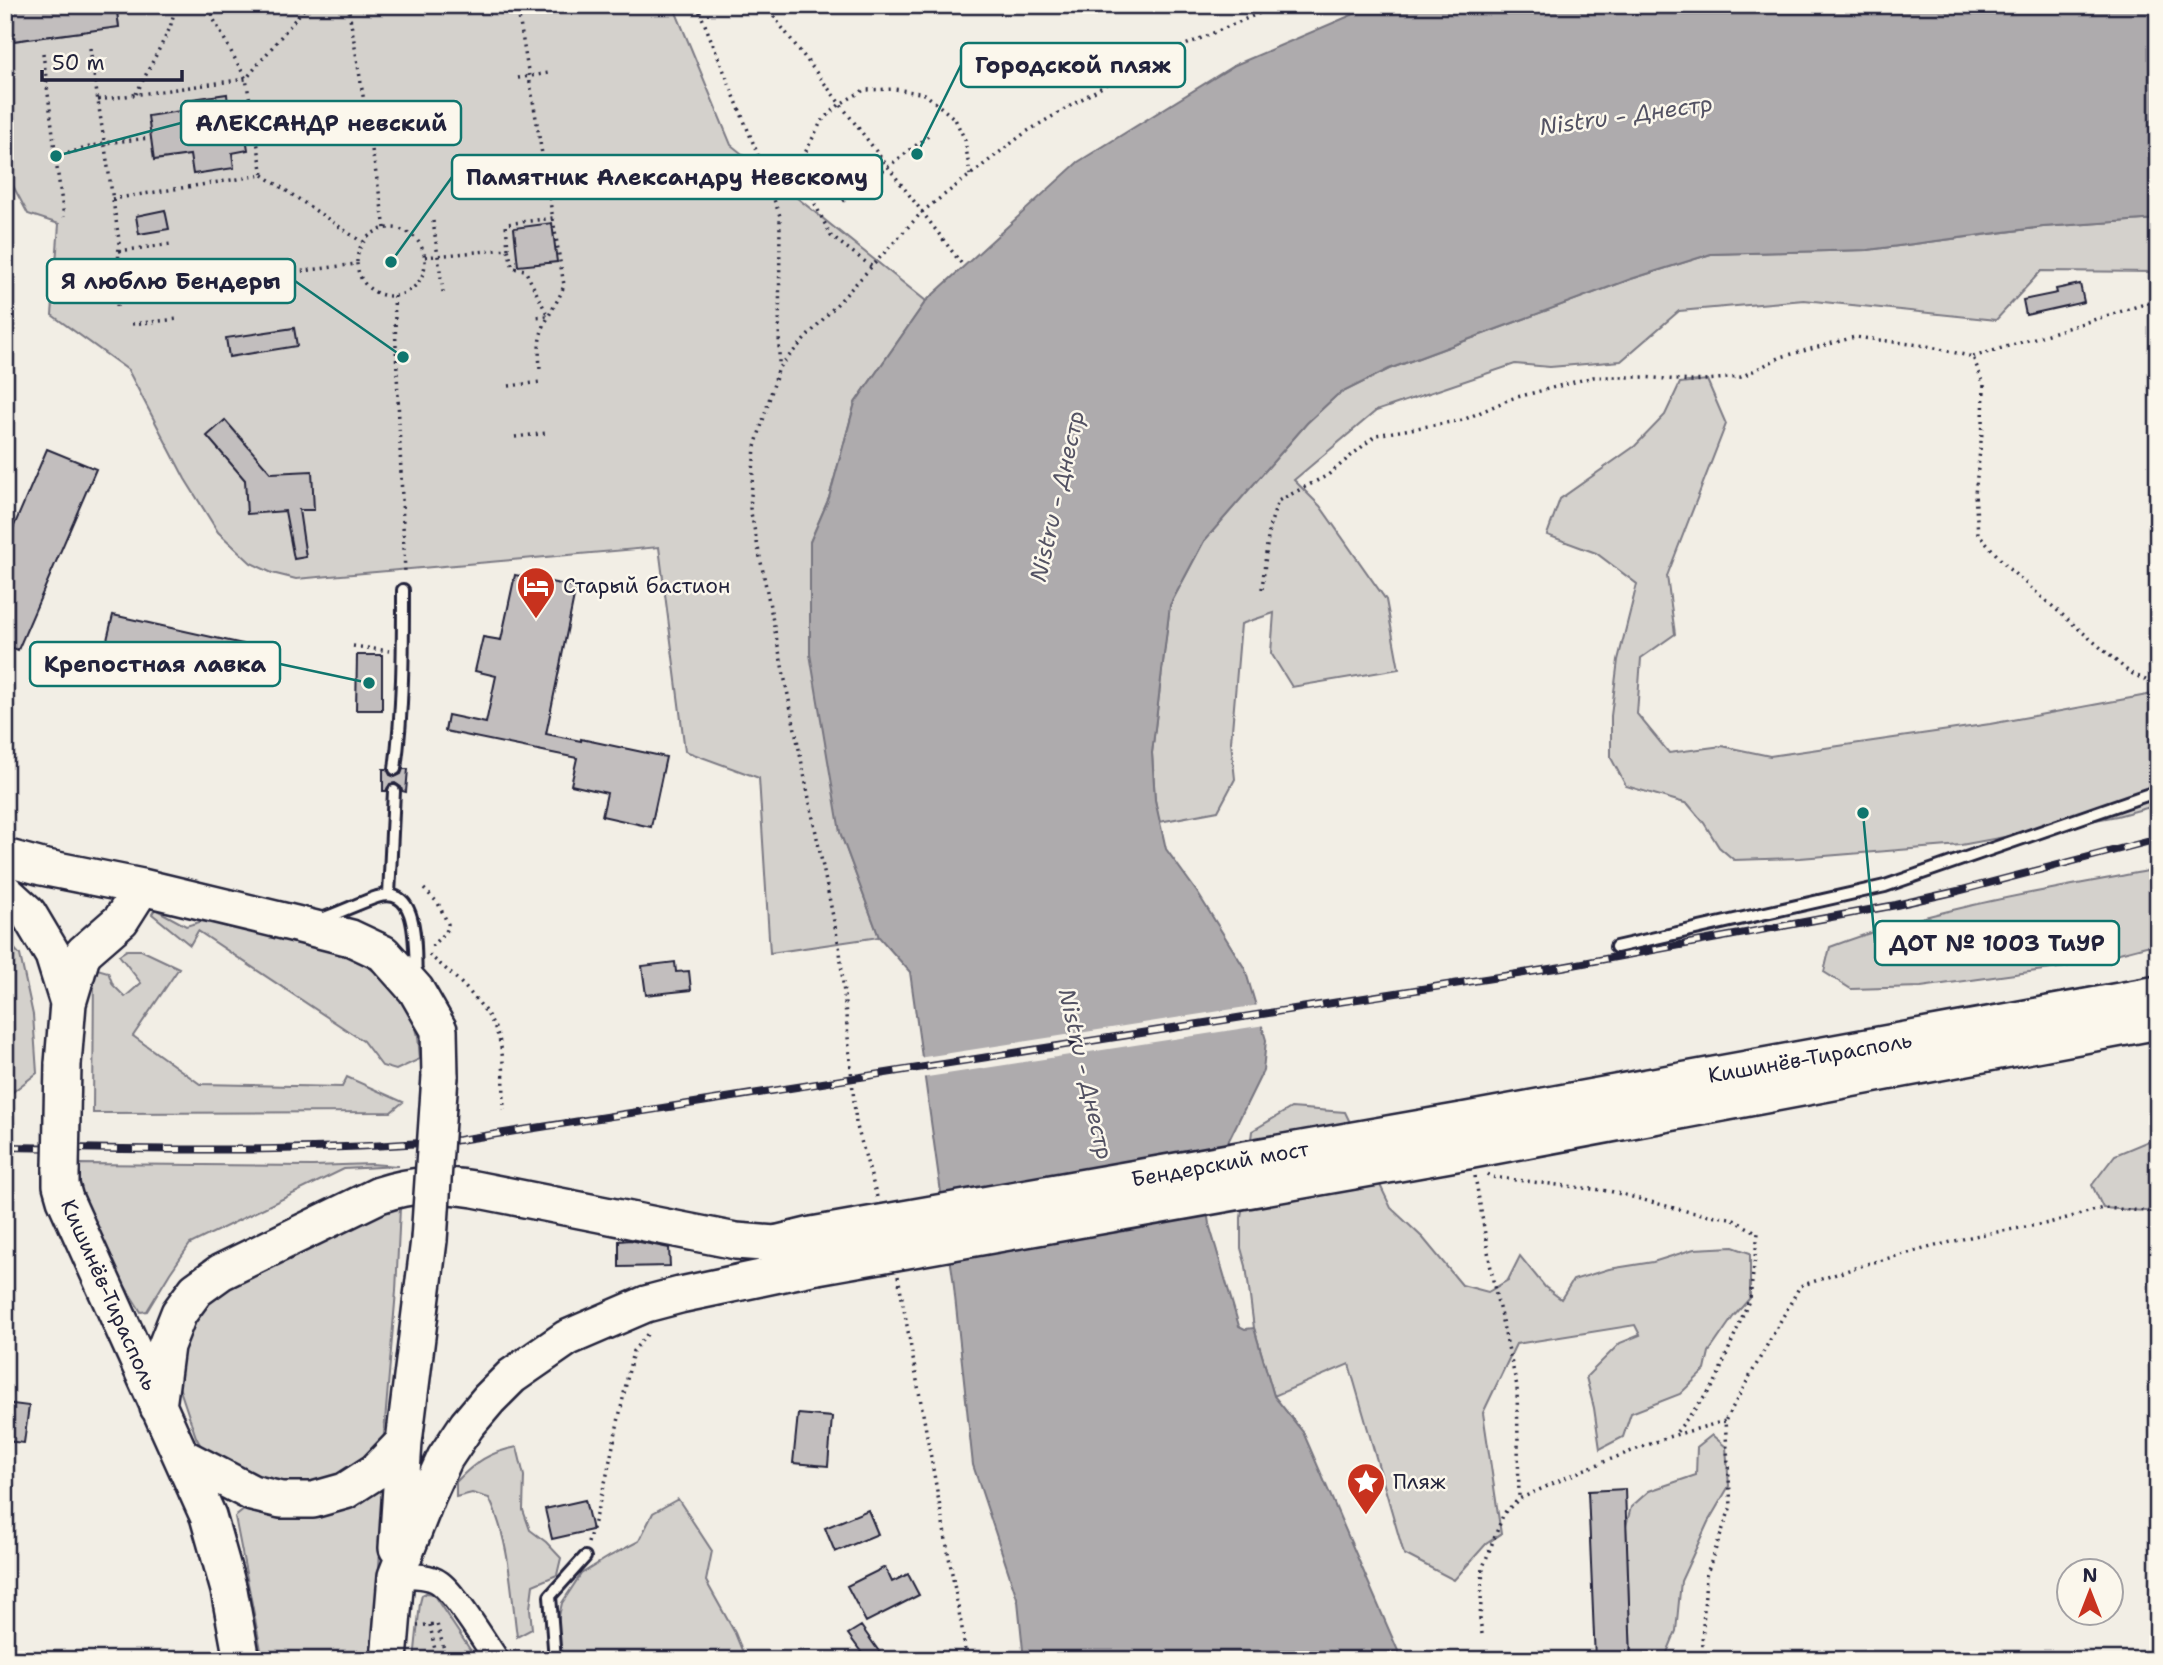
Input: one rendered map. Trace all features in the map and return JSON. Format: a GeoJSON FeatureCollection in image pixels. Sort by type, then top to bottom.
{"type":"FeatureCollection","features":[{"type":"Feature","properties":{"kind":"main road"},"geometry":{"type":"LineString","coordinates":[[5,857],[351,938],[383,953],[416,989],[439,1030],[440,1076],[429,1240],[404,1442],[389,1660]]}},
{"type":"Feature","properties":{"kind":"main road"},"geometry":{"type":"LineString","coordinates":[[68,1003],[83,953],[121,920],[142,887]]}},
{"type":"Feature","properties":{"kind":"main road","name":"Кишинёв-Тирасполь"},"geometry":{"type":"LineString","coordinates":[[5,892],[28,913],[54,955],[68,1003],[63,1063],[61,1168],[61,1185],[65,1199],[208,1516],[229,1590],[242,1660]]}},
{"type":"Feature","properties":{"kind":"main road","name":"Кишинёв-Тирасполь"},"geometry":{"type":"LineString","coordinates":[[1467,1144],[2158,994]]}},
{"type":"Feature","properties":{"kind":"main road","name":"Кишинёв-Тирасполь"},"geometry":{"type":"LineString","coordinates":[[1467,1144],[2158,1021]]}},
{"type":"Feature","properties":{"kind":"main road","name":"Бендерский мост"},"geometry":{"type":"LineString","coordinates":[[814,1250],[1467,1144]]}},
{"type":"Feature","properties":{"kind":"main road"},"geometry":{"type":"LineString","coordinates":[[158,1407],[166,1346],[171,1329],[185,1303],[196,1290],[221,1272],[379,1195],[402,1187],[439,1184],[474,1189],[736,1241],[814,1250]]}},
{"type":"Feature","properties":{"kind":"main road"},"geometry":{"type":"LineString","coordinates":[[396,1576],[445,1458],[489,1399],[512,1376],[567,1338],[646,1304],[814,1250]]}},
{"type":"Feature","properties":{"kind":"main road"},"geometry":{"type":"LineString","coordinates":[[181,1455],[252,1493],[281,1500],[313,1500],[345,1491],[376,1471],[404,1442]]}},
{"type":"Feature","properties":{"kind":"street"},"geometry":{"type":"LineString","coordinates":[[396,1576],[418,1576],[439,1582],[497,1660]]}},
{"type":"Feature","properties":{"kind":"lane"},"geometry":{"type":"LineString","coordinates":[[395,769],[403,653],[404,590]]}},
{"type":"Feature","properties":{"kind":"lane"},"geometry":{"type":"LineString","coordinates":[[1616,947],[1885,886],[2158,790]]}},
{"type":"Feature","properties":{"kind":"lane"},"geometry":{"type":"LineString","coordinates":[[389,895],[394,791]]}},
{"type":"Feature","properties":{"kind":"lane"},"geometry":{"type":"LineString","coordinates":[[304,926],[377,897],[389,895],[400,898],[408,908],[412,920],[416,989]]}},
{"type":"Feature","properties":{"kind":"lane"},"geometry":{"type":"LineString","coordinates":[[555,1660],[550,1596],[584,1557]]}},
{"type":"Feature","properties":{"kind":"path"},"geometry":{"type":"LineString","coordinates":[[136,94],[170,28],[176,5]]}},
{"type":"Feature","properties":{"kind":"path"},"geometry":{"type":"LineString","coordinates":[[209,5],[214,20],[246,79],[263,176]]}},
{"type":"Feature","properties":{"kind":"path"},"geometry":{"type":"LineString","coordinates":[[98,100],[246,79],[307,5]]}},
{"type":"Feature","properties":{"kind":"path"},"geometry":{"type":"LineString","coordinates":[[348,5],[385,228]]}},
{"type":"Feature","properties":{"kind":"path"},"geometry":{"type":"LineString","coordinates":[[517,5],[564,285],[540,339],[540,373]]}},
{"type":"Feature","properties":{"kind":"path"},"geometry":{"type":"LineString","coordinates":[[697,5],[780,216],[779,366],[755,447],[750,508],[840,951],[856,1123]]}},
{"type":"Feature","properties":{"kind":"path"},"geometry":{"type":"LineString","coordinates":[[765,5],[964,267]]}},
{"type":"Feature","properties":{"kind":"path"},"geometry":{"type":"LineString","coordinates":[[779,366],[922,212],[1026,132],[1139,65],[1278,5]]}},
{"type":"Feature","properties":{"kind":"path"},"geometry":{"type":"LineString","coordinates":[[90,48],[119,240],[117,310]]}},
{"type":"Feature","properties":{"kind":"path"},"geometry":{"type":"LineString","coordinates":[[43,53],[55,150]]}},
{"type":"Feature","properties":{"kind":"path"},"geometry":{"type":"LineString","coordinates":[[518,78],[549,73]]}},
{"type":"Feature","properties":{"kind":"path"},"geometry":{"type":"LineString","coordinates":[[872,266],[831,236],[805,176],[805,153],[810,142],[821,122],[840,104],[864,90],[895,89],[925,94],[955,119],[965,140],[970,175]]}},
{"type":"Feature","properties":{"kind":"path"},"geometry":{"type":"LineString","coordinates":[[843,201],[931,134]]}},
{"type":"Feature","properties":{"kind":"path"},"geometry":{"type":"LineString","coordinates":[[61,155],[104,143],[151,138]]}},
{"type":"Feature","properties":{"kind":"path"},"geometry":{"type":"LineString","coordinates":[[56,161],[64,217]]}},
{"type":"Feature","properties":{"kind":"path"},"geometry":{"type":"LineString","coordinates":[[516,172],[544,168]]}},
{"type":"Feature","properties":{"kind":"path"},"geometry":{"type":"LineString","coordinates":[[112,199],[263,176],[362,242]]}},
{"type":"Feature","properties":{"kind":"path"},"geometry":{"type":"LineString","coordinates":[[548,316],[525,270],[513,268],[506,224],[554,218]]}},
{"type":"Feature","properties":{"kind":"path"},"geometry":{"type":"LineString","coordinates":[[433,221],[443,292]]}},
{"type":"Feature","properties":{"kind":"path"},"geometry":{"type":"LineString","coordinates":[[385,228],[407,231],[422,247],[425,257],[421,279],[405,293],[394,296],[383,296],[364,284],[358,275],[356,264],[362,242],[385,228]]}},
{"type":"Feature","properties":{"kind":"path"},"geometry":{"type":"LineString","coordinates":[[118,251],[172,244]]}},
{"type":"Feature","properties":{"kind":"path"},"geometry":{"type":"LineString","coordinates":[[425,257],[508,248]]}},
{"type":"Feature","properties":{"kind":"path"},"geometry":{"type":"LineString","coordinates":[[288,273],[356,264]]}},
{"type":"Feature","properties":{"kind":"path"},"geometry":{"type":"LineString","coordinates":[[394,296],[405,574]]}},
{"type":"Feature","properties":{"kind":"path"},"geometry":{"type":"LineString","coordinates":[[1262,589],[1269,528],[1278,501],[1328,475],[1376,435],[1463,420],[1510,399],[1593,377],[1692,381],[1741,377],[1781,357],[1855,337],[1927,346],[1973,357],[2158,300]]}},
{"type":"Feature","properties":{"kind":"path"},"geometry":{"type":"LineString","coordinates":[[533,317],[548,316]]}},
{"type":"Feature","properties":{"kind":"path"},"geometry":{"type":"LineString","coordinates":[[132,324],[178,320]]}},
{"type":"Feature","properties":{"kind":"path"},"geometry":{"type":"LineString","coordinates":[[1973,357],[1984,385],[1983,424],[1975,494],[1978,533],[2008,568],[2091,640],[2129,671],[2158,686]]}},
{"type":"Feature","properties":{"kind":"path"},"geometry":{"type":"LineString","coordinates":[[509,386],[541,382]]}},
{"type":"Feature","properties":{"kind":"path"},"geometry":{"type":"LineString","coordinates":[[515,438],[547,433]]}},
{"type":"Feature","properties":{"kind":"path"},"geometry":{"type":"LineString","coordinates":[[353,646],[403,653]]}},
{"type":"Feature","properties":{"kind":"path"},"geometry":{"type":"LineString","coordinates":[[424,889],[438,903],[448,924],[447,930],[425,953],[453,973],[479,1004],[497,1033],[502,1060],[504,1110]]}},
{"type":"Feature","properties":{"kind":"path"},"geometry":{"type":"LineString","coordinates":[[1467,1144],[1491,1177],[1609,1191],[1690,1212],[1730,1218],[1758,1233],[1750,1298],[1714,1385],[1675,1434]]}},
{"type":"Feature","properties":{"kind":"path"},"geometry":{"type":"LineString","coordinates":[[1467,1144],[1494,1286],[1517,1386],[1519,1499]]}},
{"type":"Feature","properties":{"kind":"path"},"geometry":{"type":"LineString","coordinates":[[1701,1660],[1706,1576],[1731,1506],[1725,1420],[1800,1286],[1870,1263],[1961,1239],[2049,1223],[2103,1208],[2158,1212]]}},
{"type":"Feature","properties":{"kind":"path"},"geometry":{"type":"LineString","coordinates":[[897,1269],[966,1660]]}},
{"type":"Feature","properties":{"kind":"path"},"geometry":{"type":"LineString","coordinates":[[584,1557],[606,1479],[633,1351],[657,1323]]}},
{"type":"Feature","properties":{"kind":"path"},"geometry":{"type":"LineString","coordinates":[[1482,1634],[1480,1619],[1483,1567],[1504,1513],[1519,1499],[1583,1470],[1675,1434],[1725,1420]]}},
{"type":"Feature","properties":{"kind":"path"},"geometry":{"type":"LineString","coordinates":[[437,1660],[430,1625],[437,1624],[447,1660]]}},
{"type":"Feature","properties":{"kind":"shaded area"},"geometry":{"type":"Polygon","coordinates":[[[116,5],[673,5],[731,145],[926,301],[855,403],[829,498],[810,542],[840,832],[879,937],[770,953],[759,778],[685,751],[659,547],[296,579],[272,573],[251,563],[218,532],[185,479],[128,370],[52,315],[59,224],[28,214],[12,184],[5,146],[5,42],[119,27],[116,5]]]}},
{"type":"Feature","properties":{"kind":"shaded area"},"geometry":{"type":"Polygon","coordinates":[[[801,5],[944,5],[944,10],[801,12],[801,5]]]}},
{"type":"Feature","properties":{"kind":"shaded area"},"geometry":{"type":"Polygon","coordinates":[[[2158,219],[2158,272],[2041,271],[1996,320],[1804,300],[1679,311],[1621,361],[1550,367],[1515,364],[1376,411],[1294,480],[1320,506],[1386,600],[1399,669],[1292,687],[1271,653],[1274,613],[1241,624],[1231,742],[1235,779],[1218,811],[1159,822],[1152,753],[1170,605],[1204,541],[1307,423],[1337,395],[1389,369],[1631,279],[1711,254],[1868,250],[2043,227],[2158,219]]]}},
{"type":"Feature","properties":{"kind":"shaded area"},"geometry":{"type":"Polygon","coordinates":[[[1707,380],[1726,424],[1667,576],[1675,634],[1641,658],[1637,714],[1669,753],[1722,746],[1770,756],[1990,724],[2158,693],[2158,805],[2117,816],[1961,845],[1800,858],[1734,860],[1719,847],[1688,804],[1626,786],[1611,758],[1611,716],[1618,660],[1637,584],[1596,553],[1547,535],[1560,499],[1635,446],[1665,415],[1680,383],[1707,380]]]}},
{"type":"Feature","properties":{"kind":"shaded area"},"geometry":{"type":"Polygon","coordinates":[[[2158,869],[2158,943],[2065,967],[1921,987],[1851,989],[1824,972],[1830,947],[1870,933],[1951,910],[2158,869]]]}},
{"type":"Feature","properties":{"kind":"shaded area"},"geometry":{"type":"Polygon","coordinates":[[[155,909],[186,926],[203,921],[280,935],[351,956],[383,977],[411,1009],[418,1036],[420,1059],[396,1070],[382,1066],[363,1041],[198,931],[190,945],[152,914],[155,909]]]}},
{"type":"Feature","properties":{"kind":"shaded area"},"geometry":{"type":"Polygon","coordinates":[[[5,938],[20,955],[33,1015],[37,1073],[5,1098],[5,938]]]}},
{"type":"Feature","properties":{"kind":"shaded area"},"geometry":{"type":"Polygon","coordinates":[[[127,950],[141,950],[179,968],[133,1036],[200,1084],[342,1087],[347,1077],[403,1102],[391,1112],[93,1113],[94,968],[108,972],[113,985],[125,997],[141,983],[119,955],[127,950]]]}},
{"type":"Feature","properties":{"kind":"shaded area"},"geometry":{"type":"Polygon","coordinates":[[[1291,1108],[1345,1112],[1391,1208],[1423,1238],[1462,1285],[1488,1292],[1508,1280],[1520,1256],[1545,1287],[1561,1299],[1573,1280],[1609,1269],[1653,1262],[1694,1249],[1733,1247],[1750,1253],[1750,1298],[1709,1352],[1705,1370],[1680,1394],[1631,1413],[1623,1437],[1600,1449],[1586,1377],[1620,1343],[1640,1335],[1635,1325],[1516,1344],[1483,1413],[1501,1534],[1486,1544],[1454,1580],[1404,1554],[1349,1364],[1274,1396],[1254,1328],[1241,1248],[1241,1218],[1252,1131],[1291,1108]]]}},
{"type":"Feature","properties":{"kind":"shaded area"},"geometry":{"type":"Polygon","coordinates":[[[2158,1137],[2158,1212],[2103,1208],[2092,1185],[2115,1155],[2158,1137]]]}},
{"type":"Feature","properties":{"kind":"shaded area"},"geometry":{"type":"Polygon","coordinates":[[[79,1164],[398,1166],[344,1169],[190,1244],[147,1311],[141,1312],[81,1216],[77,1203],[79,1164]]]}},
{"type":"Feature","properties":{"kind":"shaded area"},"geometry":{"type":"Polygon","coordinates":[[[390,1206],[400,1208],[383,1445],[348,1480],[270,1490],[204,1452],[196,1437],[173,1369],[197,1301],[390,1206]]]}},
{"type":"Feature","properties":{"kind":"shaded area"},"geometry":{"type":"Polygon","coordinates":[[[1712,1435],[1726,1447],[1729,1486],[1708,1522],[1681,1581],[1676,1631],[1664,1660],[1631,1660],[1626,1526],[1631,1507],[1649,1491],[1696,1475],[1697,1447],[1712,1435]]]}},
{"type":"Feature","properties":{"kind":"shaded area"},"geometry":{"type":"Polygon","coordinates":[[[517,1447],[524,1476],[523,1510],[530,1530],[561,1558],[557,1575],[533,1585],[530,1608],[532,1629],[517,1637],[509,1566],[496,1514],[489,1498],[472,1493],[456,1497],[456,1482],[484,1459],[517,1447]]]}},
{"type":"Feature","properties":{"kind":"shaded area"},"geometry":{"type":"Polygon","coordinates":[[[377,1489],[382,1489],[383,1504],[373,1660],[263,1660],[235,1517],[249,1506],[320,1514],[345,1510],[377,1489]]]}},
{"type":"Feature","properties":{"kind":"shaded area"},"geometry":{"type":"Polygon","coordinates":[[[678,1499],[712,1551],[706,1581],[735,1633],[746,1660],[590,1660],[586,1653],[558,1654],[556,1629],[562,1603],[581,1574],[639,1541],[653,1513],[678,1499]]]}},
{"type":"Feature","properties":{"kind":"shaded area"},"geometry":{"type":"Polygon","coordinates":[[[433,1594],[477,1660],[414,1660],[420,1603],[422,1595],[433,1594]]]}},
{"type":"Feature","properties":{"kind":"water","name":"Nistru - Днестр"},"geometry":{"type":"Polygon","coordinates":[[[1375,5],[2158,5],[2158,219],[2043,227],[1868,250],[1711,254],[1631,279],[1389,369],[1337,395],[1307,423],[1204,541],[1170,605],[1152,753],[1155,800],[1166,849],[1197,892],[1245,969],[1266,1040],[1263,1071],[1228,1142],[1206,1204],[1209,1224],[1239,1326],[1245,1329],[1254,1328],[1274,1396],[1303,1432],[1402,1660],[1024,1660],[1018,1601],[973,1465],[953,1278],[910,972],[879,937],[840,832],[810,654],[810,542],[829,498],[855,403],[926,301],[1078,162],[1235,65],[1375,5]]]}},
{"type":"Feature","properties":{"kind":"pier"},"geometry":{"type":"Polygon","coordinates":[[[1259,1005],[1265,1025],[921,1078],[918,1058],[1259,1005]]]}},
{"type":"Feature","properties":{"kind":"building"},"geometry":{"type":"Polygon","coordinates":[[[5,5],[116,5],[119,27],[5,42],[5,5]]]}},
{"type":"Feature","properties":{"kind":"building"},"geometry":{"type":"Polygon","coordinates":[[[227,94],[228,105],[241,103],[248,150],[232,153],[234,168],[193,174],[190,155],[154,160],[148,116],[187,110],[185,100],[227,94]]]}},
{"type":"Feature","properties":{"kind":"building"},"geometry":{"type":"Polygon","coordinates":[[[165,210],[169,229],[139,234],[136,216],[165,210]]]}},
{"type":"Feature","properties":{"kind":"building"},"geometry":{"type":"Polygon","coordinates":[[[552,223],[557,262],[518,266],[514,228],[552,223]]]}},
{"type":"Feature","properties":{"kind":"building"},"geometry":{"type":"Polygon","coordinates":[[[2080,284],[2084,302],[2026,315],[2023,300],[2057,293],[2056,289],[2080,284]]]}},
{"type":"Feature","properties":{"kind":"building"},"geometry":{"type":"Polygon","coordinates":[[[294,328],[297,346],[229,357],[226,338],[294,328]]]}},
{"type":"Feature","properties":{"kind":"building"},"geometry":{"type":"Polygon","coordinates":[[[225,420],[271,473],[312,471],[314,510],[299,510],[306,557],[294,559],[285,511],[247,514],[245,480],[207,436],[225,420]]]}},
{"type":"Feature","properties":{"kind":"building"},"geometry":{"type":"Polygon","coordinates":[[[47,449],[96,469],[18,650],[5,645],[5,547],[47,449]]]}},
{"type":"Feature","properties":{"kind":"building"},"geometry":{"type":"Polygon","coordinates":[[[515,575],[576,587],[546,734],[666,757],[651,827],[602,816],[607,793],[571,785],[577,758],[445,731],[448,715],[486,723],[496,676],[475,671],[483,637],[501,640],[515,575]]]}},
{"type":"Feature","properties":{"kind":"building"},"geometry":{"type":"Polygon","coordinates":[[[113,615],[243,644],[237,669],[107,640],[113,615]]]}},
{"type":"Feature","properties":{"kind":"building"},"geometry":{"type":"Polygon","coordinates":[[[357,655],[382,655],[382,710],[356,710],[357,655]]]}},
{"type":"Feature","properties":{"kind":"building"},"geometry":{"type":"Polygon","coordinates":[[[383,769],[387,769],[390,775],[395,777],[401,774],[403,769],[408,769],[406,792],[395,783],[383,791],[383,769]]]}},
{"type":"Feature","properties":{"kind":"building"},"geometry":{"type":"Polygon","coordinates":[[[675,962],[676,972],[689,971],[691,990],[646,995],[642,966],[675,962]]]}},
{"type":"Feature","properties":{"kind":"building"},"geometry":{"type":"Polygon","coordinates":[[[630,1240],[669,1248],[670,1266],[619,1267],[619,1241],[630,1240]]]}},
{"type":"Feature","properties":{"kind":"building"},"geometry":{"type":"Polygon","coordinates":[[[5,1403],[29,1406],[24,1443],[5,1441],[5,1403]]]}},
{"type":"Feature","properties":{"kind":"building"},"geometry":{"type":"Polygon","coordinates":[[[798,1414],[832,1417],[828,1466],[793,1463],[798,1414]]]}},
{"type":"Feature","properties":{"kind":"building"},"geometry":{"type":"Polygon","coordinates":[[[1625,1489],[1631,1660],[1595,1660],[1588,1491],[1625,1489]]]}},
{"type":"Feature","properties":{"kind":"building"},"geometry":{"type":"Polygon","coordinates":[[[585,1500],[592,1530],[552,1539],[545,1509],[585,1500]]]}},
{"type":"Feature","properties":{"kind":"building"},"geometry":{"type":"Polygon","coordinates":[[[868,1510],[878,1534],[835,1552],[825,1528],[868,1510]]]}},
{"type":"Feature","properties":{"kind":"building"},"geometry":{"type":"Polygon","coordinates":[[[885,1567],[892,1582],[908,1574],[919,1595],[866,1622],[847,1586],[885,1567]]]}},
{"type":"Feature","properties":{"kind":"building"},"geometry":{"type":"Polygon","coordinates":[[[861,1626],[885,1660],[867,1660],[848,1634],[861,1626]]]}},
{"type":"Feature","properties":{"kind":"railway"},"geometry":{"type":"LineString","coordinates":[[5,1147],[289,1149],[459,1140],[1562,967],[1896,905],[2158,839]]}},
{"type":"Feature","properties":{"kind":"place","name":"Городской пляж"},"geometry":{"type":"Point","coordinates":[917,154]}},
{"type":"Feature","properties":{"kind":"place","name":"АЛЕКСАНДР невский"},"geometry":{"type":"Point","coordinates":[56,156]}},
{"type":"Feature","properties":{"kind":"place","name":"Памятник Александру Невскому"},"geometry":{"type":"Point","coordinates":[391,262]}},
{"type":"Feature","properties":{"kind":"place","name":"Я люблю Бендеры"},"geometry":{"type":"Point","coordinates":[403,357]}},
{"type":"Feature","properties":{"kind":"place","name":"Старый бастион"},"geometry":{"type":"Point","coordinates":[536,620]}},
{"type":"Feature","properties":{"kind":"place","name":"Крепостная лавка"},"geometry":{"type":"Point","coordinates":[369,683]}},
{"type":"Feature","properties":{"kind":"place","name":"ДОТ № 1003 ТиУР"},"geometry":{"type":"Point","coordinates":[1863,813]}},
{"type":"Feature","properties":{"kind":"place","name":"Пляж"},"geometry":{"type":"Point","coordinates":[1366,1516]}}]}
